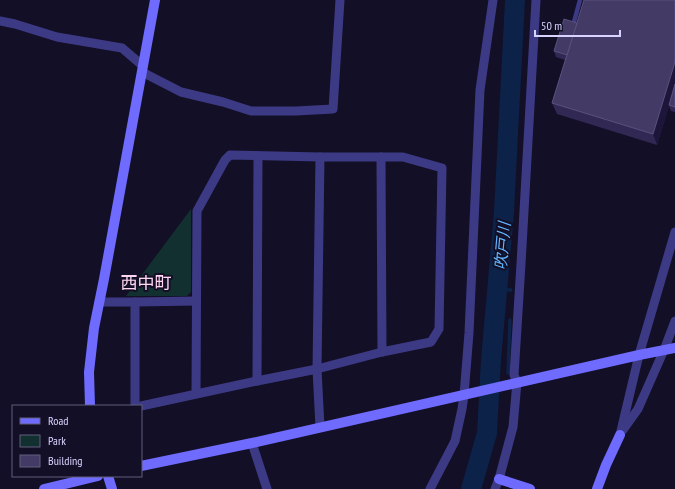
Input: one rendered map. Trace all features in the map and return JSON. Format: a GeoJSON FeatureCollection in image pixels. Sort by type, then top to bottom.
{"type":"FeatureCollection","features":[{"type":"Feature","properties":{"kind":"street"},"geometry":{"type":"LineString","coordinates":[[90,405],[89,372],[94,328],[155,0]]}},
{"type":"Feature","properties":{"kind":"street"},"geometry":{"type":"LineString","coordinates":[[0,21],[15,24],[56,37],[122,48],[142,69],[181,92],[252,111],[333,109],[340,0]]}},
{"type":"Feature","properties":{"kind":"street"},"geometry":{"type":"LineString","coordinates":[[430,489],[455,441],[464,395],[469,333],[480,90],[493,0]]}},
{"type":"Feature","properties":{"kind":"street"},"geometry":{"type":"LineString","coordinates":[[495,489],[499,479],[512,427],[517,382],[514,375],[536,0]]}},
{"type":"Feature","properties":{"kind":"street"},"geometry":{"type":"LineString","coordinates":[[142,406],[316,369],[382,352],[431,342],[439,329],[442,168],[403,157],[230,155],[222,165],[197,211],[196,394]]}},
{"type":"Feature","properties":{"kind":"street"},"geometry":{"type":"LineString","coordinates":[[257,381],[258,156]]}},
{"type":"Feature","properties":{"kind":"street"},"geometry":{"type":"LineString","coordinates":[[320,157],[316,369],[320,427]]}},
{"type":"Feature","properties":{"kind":"street"},"geometry":{"type":"LineString","coordinates":[[381,157],[382,352]]}},
{"type":"Feature","properties":{"kind":"street"},"geometry":{"type":"LineString","coordinates":[[620,435],[639,355],[675,232]]}},
{"type":"Feature","properties":{"kind":"street"},"geometry":{"type":"LineString","coordinates":[[99,302],[196,301]]}},
{"type":"Feature","properties":{"kind":"street"},"geometry":{"type":"LineString","coordinates":[[135,302],[135,405]]}},
{"type":"Feature","properties":{"kind":"street"},"geometry":{"type":"LineString","coordinates":[[597,489],[620,435],[638,409],[675,321]]}},
{"type":"Feature","properties":{"kind":"street"},"geometry":{"type":"LineString","coordinates":[[142,466],[252,443],[517,382],[675,348]]}},
{"type":"Feature","properties":{"kind":"street"},"geometry":{"type":"LineString","coordinates":[[252,443],[267,489]]}},
{"type":"Feature","properties":{"kind":"street"},"geometry":{"type":"LineString","coordinates":[[44,489],[94,477]]}},
{"type":"Feature","properties":{"kind":"street"},"geometry":{"type":"LineString","coordinates":[[108,477],[112,489]]}},
{"type":"Feature","properties":{"kind":"street"},"geometry":{"type":"LineString","coordinates":[[499,479],[530,489]]}},
{"type":"Feature","properties":{"kind":"lane"},"geometry":{"type":"LineString","coordinates":[[574,22],[580,0]]}},
{"type":"Feature","properties":{"kind":"green space"},"geometry":{"type":"Polygon","coordinates":[[[191,209],[191,292],[187,296],[126,296],[191,209]]]}},
{"type":"Feature","properties":{"kind":"building"},"geometry":{"type":"Polygon","coordinates":[[[584,0],[675,0],[675,62],[653,134],[552,103],[584,0]]]}},
{"type":"Feature","properties":{"kind":"building"},"geometry":{"type":"Polygon","coordinates":[[[564,19],[577,23],[567,55],[554,51],[564,19]]]}},
{"type":"Feature","properties":{"kind":"building"},"geometry":{"type":"Polygon","coordinates":[[[675,84],[675,107],[669,105],[675,84]]]}},
{"type":"Feature","properties":{"kind":"waterway","name":"吹戸川"},"geometry":{"type":"LineString","coordinates":[[471,489],[487,433],[491,360],[504,212],[515,0]]}},
{"type":"Feature","properties":{"kind":"waterway"},"geometry":{"type":"LineString","coordinates":[[497,289],[511,290]]}},
{"type":"Feature","properties":{"kind":"waterway"},"geometry":{"type":"LineString","coordinates":[[508,373],[510,320]]}},
{"type":"Feature","properties":{"kind":"district","name":"西中町"},"geometry":{"type":"Point","coordinates":[146,283]}}]}
